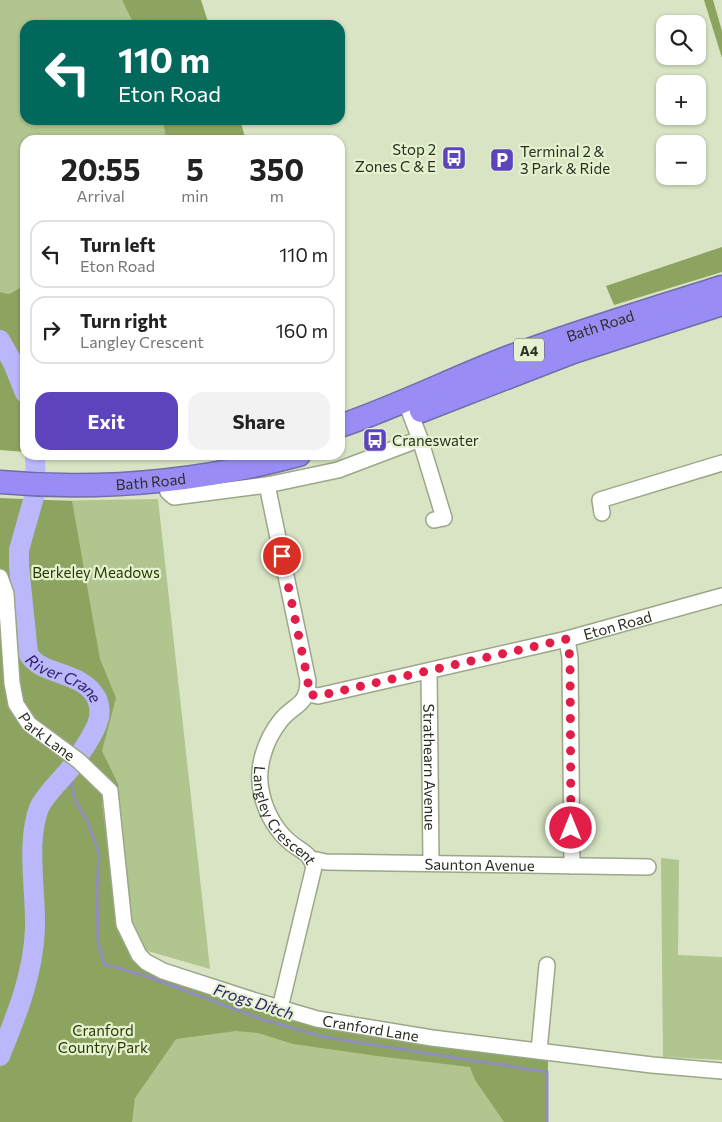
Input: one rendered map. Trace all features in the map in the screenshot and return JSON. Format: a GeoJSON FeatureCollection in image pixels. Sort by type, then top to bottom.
{"type":"FeatureCollection","features":[{"type":"Feature","properties":{"kind":"highway","name":"Bath Road"},"geometry":{"type":"LineString","coordinates":[[345,440],[508,358],[607,323],[722,287]]}},
{"type":"Feature","properties":{"kind":"highway","name":"Bath Road"},"geometry":{"type":"LineString","coordinates":[[345,425],[408,408],[722,304]]}},
{"type":"Feature","properties":{"kind":"highway","name":"Bath Road"},"geometry":{"type":"LineString","coordinates":[[45,477],[135,469],[195,460]]}},
{"type":"Feature","properties":{"kind":"highway","name":"Bath Road"},"geometry":{"type":"LineString","coordinates":[[2,475],[128,484],[210,474],[276,460]]}},
{"type":"Feature","properties":{"kind":"street"},"geometry":{"type":"LineString","coordinates":[[408,408],[420,439],[444,518]]}},
{"type":"Feature","properties":{"kind":"street"},"geometry":{"type":"LineString","coordinates":[[164,480],[168,492],[174,497],[267,485],[338,470],[420,439]]}},
{"type":"Feature","properties":{"kind":"street"},"geometry":{"type":"LineString","coordinates":[[602,513],[600,500],[722,463]]}},
{"type":"Feature","properties":{"kind":"street"},"geometry":{"type":"LineString","coordinates":[[267,485],[308,681],[308,694]]}},
{"type":"Feature","properties":{"kind":"street","name":"Park Lane"},"geometry":{"type":"LineString","coordinates":[[0,577],[6,594],[12,683],[16,704],[29,724],[79,761],[110,792]]}},
{"type":"Feature","properties":{"kind":"street","name":"Eton Road"},"geometry":{"type":"LineString","coordinates":[[308,694],[318,696],[567,639],[722,596]]}},
{"type":"Feature","properties":{"kind":"street"},"geometry":{"type":"LineString","coordinates":[[567,639],[570,658],[572,866]]}},
{"type":"Feature","properties":{"kind":"street","name":"Strathearn Avenue"},"geometry":{"type":"LineString","coordinates":[[429,671],[431,863]]}},
{"type":"Feature","properties":{"kind":"street","name":"Langley Crescent"},"geometry":{"type":"LineString","coordinates":[[280,1008],[314,867],[312,859],[306,852],[292,844],[278,829],[266,809],[259,781],[265,746],[281,720],[308,694]]}},
{"type":"Feature","properties":{"kind":"street","name":"Cranford Lane"},"geometry":{"type":"LineString","coordinates":[[110,792],[124,924],[139,954],[146,962],[163,971],[317,1019],[395,1033],[642,1064],[722,1071]]}},
{"type":"Feature","properties":{"kind":"street","name":"Saunton Avenue"},"geometry":{"type":"LineString","coordinates":[[312,859],[326,862],[648,867]]}},
{"type":"Feature","properties":{"kind":"street"},"geometry":{"type":"LineString","coordinates":[[539,1051],[547,965]]}},
{"type":"Feature","properties":{"kind":"green space"},"geometry":{"type":"Polygon","coordinates":[[[0,0],[122,0],[132,20],[20,20],[20,125],[163,125],[166,135],[20,135],[20,288],[9,294],[0,292],[0,0]]]}},
{"type":"Feature","properties":{"kind":"green space"},"geometry":{"type":"Polygon","coordinates":[[[122,0],[201,0],[207,20],[132,20],[122,0]]]}},
{"type":"Feature","properties":{"kind":"green space"},"geometry":{"type":"Polygon","coordinates":[[[704,0],[713,0],[722,31],[722,58],[704,0]]]}},
{"type":"Feature","properties":{"kind":"green space"},"geometry":{"type":"Polygon","coordinates":[[[163,125],[242,125],[244,135],[166,135],[163,125]]]}},
{"type":"Feature","properties":{"kind":"green space"},"geometry":{"type":"Polygon","coordinates":[[[722,247],[722,272],[614,305],[606,286],[722,247]]]}},
{"type":"Feature","properties":{"kind":"green space"},"geometry":{"type":"Polygon","coordinates":[[[20,288],[20,452],[0,450],[0,292],[9,294],[20,288]]]}},
{"type":"Feature","properties":{"kind":"green space"},"geometry":{"type":"Polygon","coordinates":[[[0,498],[72,501],[100,659],[116,698],[102,751],[119,786],[102,804],[118,923],[136,960],[176,982],[548,1060],[547,1122],[504,1122],[475,1080],[470,1067],[293,1044],[258,1033],[236,1031],[176,1039],[135,1098],[132,1122],[0,1122],[0,498]]]}},
{"type":"Feature","properties":{"kind":"green space","name":"Berkeley Meadows"},"geometry":{"type":"Polygon","coordinates":[[[158,499],[210,969],[144,950],[129,922],[40,501],[158,499]]]}},
{"type":"Feature","properties":{"kind":"green space","name":"Cranford Country Park"},"geometry":{"type":"Polygon","coordinates":[[[102,804],[118,923],[136,960],[176,982],[548,1060],[547,1122],[0,1122],[102,804]]]}},
{"type":"Feature","properties":{"kind":"green space"},"geometry":{"type":"Polygon","coordinates":[[[661,858],[679,860],[678,955],[722,957],[722,1060],[663,1057],[661,858]]]}},
{"type":"Feature","properties":{"kind":"waterway","name":"River Crane"},"geometry":{"type":"LineString","coordinates":[[0,340],[20,380]]}},
{"type":"Feature","properties":{"kind":"waterway","name":"River Crane"},"geometry":{"type":"LineString","coordinates":[[35,460],[36,490],[19,550],[28,653],[41,666],[81,682],[96,697],[99,704],[99,718],[94,731],[82,751]]}},
{"type":"Feature","properties":{"kind":"waterway","name":"River Crane"},"geometry":{"type":"LineString","coordinates":[[0,1056],[28,978],[34,946],[35,915],[32,851],[35,821],[42,802],[77,760]]}},
{"type":"Feature","properties":{"kind":"waterway","name":"Frogs Ditch"},"geometry":{"type":"LineString","coordinates":[[69,772],[75,800],[87,821],[99,853],[97,892],[98,942],[104,964],[146,976],[261,1019],[324,1037],[547,1072],[547,1122]]}},
{"type":"Feature","properties":{"kind":"place","name":"Stop 2 Zones C & E"},"geometry":{"type":"Point","coordinates":[454,158]}},
{"type":"Feature","properties":{"kind":"place","name":"Terminal 2 & 3 Park & Ride"},"geometry":{"type":"Point","coordinates":[502,160]}},
{"type":"Feature","properties":{"kind":"place","name":"Craneswater"},"geometry":{"type":"Point","coordinates":[375,440]}},
{"type":"Feature","properties":{"kind":"route"},"geometry":{"type":"LineString","coordinates":[[282,556],[308,681],[308,694],[318,696],[567,639],[570,658],[571,828]]}}]}
